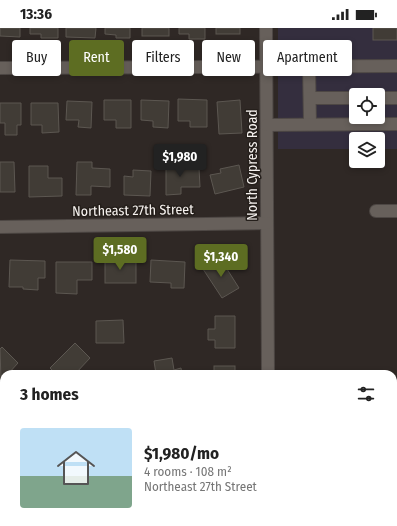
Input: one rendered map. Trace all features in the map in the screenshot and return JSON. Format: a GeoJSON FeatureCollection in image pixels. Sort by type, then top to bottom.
{"type":"FeatureCollection","features":[{"type":"Feature","properties":{"kind":"street","name":"North Cypress Road"},"geometry":{"type":"LineString","coordinates":[[266,28],[266,40]]}},
{"type":"Feature","properties":{"kind":"street"},"geometry":{"type":"LineString","coordinates":[[352,67],[397,66]]}},
{"type":"Feature","properties":{"kind":"street"},"geometry":{"type":"LineString","coordinates":[[0,68],[263,68]]}},
{"type":"Feature","properties":{"kind":"street","name":"North Cypress Road"},"geometry":{"type":"LineString","coordinates":[[266,76],[268,370]]}},
{"type":"Feature","properties":{"kind":"street"},"geometry":{"type":"LineString","coordinates":[[309,76],[310,124]]}},
{"type":"Feature","properties":{"kind":"street"},"geometry":{"type":"LineString","coordinates":[[310,98],[349,98]]}},
{"type":"Feature","properties":{"kind":"street"},"geometry":{"type":"LineString","coordinates":[[385,98],[397,98]]}},
{"type":"Feature","properties":{"kind":"street"},"geometry":{"type":"LineString","coordinates":[[267,125],[397,124]]}},
{"type":"Feature","properties":{"kind":"street"},"geometry":{"type":"LineString","coordinates":[[376,211],[397,211]]}},
{"type":"Feature","properties":{"kind":"street","name":"Northeast 27th Street"},"geometry":{"type":"LineString","coordinates":[[0,227],[267,223]]}},
{"type":"Feature","properties":{"kind":"shaded area"},"geometry":{"type":"Polygon","coordinates":[[[278,28],[397,28],[397,149],[385,149],[385,132],[349,132],[349,149],[278,149],[278,76],[352,76],[352,40],[278,40],[278,28]]]}},
{"type":"Feature","properties":{"kind":"building"},"geometry":{"type":"Polygon","coordinates":[[[0,28],[20,28],[20,37],[0,36],[0,28]]]}},
{"type":"Feature","properties":{"kind":"building"},"geometry":{"type":"Polygon","coordinates":[[[30,28],[58,28],[58,38],[41,38],[41,34],[30,34],[30,28]]]}},
{"type":"Feature","properties":{"kind":"building"},"geometry":{"type":"Polygon","coordinates":[[[66,28],[96,28],[95,38],[66,37],[66,28]]]}},
{"type":"Feature","properties":{"kind":"building"},"geometry":{"type":"Polygon","coordinates":[[[105,28],[130,28],[130,38],[116,38],[116,35],[105,34],[105,28]]]}},
{"type":"Feature","properties":{"kind":"building"},"geometry":{"type":"Polygon","coordinates":[[[142,28],[169,28],[169,36],[142,36],[142,28]]]}},
{"type":"Feature","properties":{"kind":"building"},"geometry":{"type":"Polygon","coordinates":[[[179,28],[205,28],[205,39],[189,39],[189,34],[179,34],[179,28]]]}},
{"type":"Feature","properties":{"kind":"building"},"geometry":{"type":"Polygon","coordinates":[[[216,28],[240,28],[240,34],[216,34],[216,28]]]}},
{"type":"Feature","properties":{"kind":"building"},"geometry":{"type":"Polygon","coordinates":[[[373,28],[397,28],[397,40],[373,40],[373,28]]]}},
{"type":"Feature","properties":{"kind":"building"},"geometry":{"type":"Polygon","coordinates":[[[178,99],[207,100],[207,127],[190,127],[190,121],[178,121],[178,99]]]}},
{"type":"Feature","properties":{"kind":"building"},"geometry":{"type":"Polygon","coordinates":[[[104,100],[131,100],[131,128],[116,128],[116,120],[104,120],[104,100]]]}},
{"type":"Feature","properties":{"kind":"building"},"geometry":{"type":"Polygon","coordinates":[[[141,100],[169,101],[168,128],[153,127],[153,121],[141,120],[141,100]]]}},
{"type":"Feature","properties":{"kind":"building"},"geometry":{"type":"Polygon","coordinates":[[[240,100],[242,133],[219,134],[217,102],[240,100]]]}},
{"type":"Feature","properties":{"kind":"building"},"geometry":{"type":"Polygon","coordinates":[[[67,101],[92,102],[91,128],[78,127],[79,120],[66,120],[67,101]]]}},
{"type":"Feature","properties":{"kind":"building"},"geometry":{"type":"Polygon","coordinates":[[[0,103],[21,103],[21,125],[17,125],[17,135],[5,135],[5,123],[0,123],[0,103]]]}},
{"type":"Feature","properties":{"kind":"building"},"geometry":{"type":"Polygon","coordinates":[[[31,103],[58,103],[59,132],[42,133],[42,125],[31,125],[31,103]]]}},
{"type":"Feature","properties":{"kind":"building"},"geometry":{"type":"Polygon","coordinates":[[[0,162],[14,162],[15,192],[0,192],[0,162]]]}},
{"type":"Feature","properties":{"kind":"building"},"geometry":{"type":"Polygon","coordinates":[[[77,162],[92,162],[92,168],[110,169],[110,187],[91,186],[91,195],[76,195],[77,162]]]}},
{"type":"Feature","properties":{"kind":"building"},"geometry":{"type":"Polygon","coordinates":[[[166,162],[180,162],[180,168],[199,168],[200,187],[181,187],[181,194],[166,195],[166,162]]]}},
{"type":"Feature","properties":{"kind":"building"},"geometry":{"type":"Polygon","coordinates":[[[239,165],[244,187],[215,194],[210,175],[221,173],[220,169],[239,165]]]}},
{"type":"Feature","properties":{"kind":"building"},"geometry":{"type":"Polygon","coordinates":[[[29,166],[48,166],[48,178],[62,178],[62,196],[29,197],[29,166]]]}},
{"type":"Feature","properties":{"kind":"building"},"geometry":{"type":"Polygon","coordinates":[[[133,170],[151,171],[150,196],[124,195],[124,176],[133,177],[133,170]]]}},
{"type":"Feature","properties":{"kind":"building"},"geometry":{"type":"Polygon","coordinates":[[[220,258],[239,288],[222,298],[203,269],[220,258]]]}},
{"type":"Feature","properties":{"kind":"building"},"geometry":{"type":"Polygon","coordinates":[[[105,259],[136,259],[136,283],[105,283],[105,259]]]}},
{"type":"Feature","properties":{"kind":"building"},"geometry":{"type":"Polygon","coordinates":[[[10,260],[45,261],[45,278],[38,278],[38,290],[23,289],[23,287],[9,287],[10,260]]]}},
{"type":"Feature","properties":{"kind":"building"},"geometry":{"type":"Polygon","coordinates":[[[151,260],[185,262],[184,288],[171,288],[171,283],[150,282],[151,260]]]}},
{"type":"Feature","properties":{"kind":"building"},"geometry":{"type":"Polygon","coordinates":[[[56,262],[92,262],[92,280],[77,280],[77,294],[56,293],[56,262]]]}},
{"type":"Feature","properties":{"kind":"building"},"geometry":{"type":"Polygon","coordinates":[[[215,316],[235,316],[235,348],[215,348],[215,340],[208,340],[208,329],[215,329],[215,316]]]}},
{"type":"Feature","properties":{"kind":"building"},"geometry":{"type":"Polygon","coordinates":[[[123,320],[124,343],[96,343],[96,321],[123,320]]]}},
{"type":"Feature","properties":{"kind":"building"},"geometry":{"type":"Polygon","coordinates":[[[75,343],[90,358],[79,370],[52,370],[50,368],[75,343]]]}},
{"type":"Feature","properties":{"kind":"building"},"geometry":{"type":"Polygon","coordinates":[[[2,347],[18,363],[12,370],[1,370],[0,349],[2,347]]]}},
{"type":"Feature","properties":{"kind":"building"},"geometry":{"type":"Polygon","coordinates":[[[172,358],[174,370],[155,370],[154,361],[172,358]]]}},
{"type":"Feature","properties":{"kind":"building"},"geometry":{"type":"Polygon","coordinates":[[[214,366],[235,366],[235,370],[214,370],[214,366]]]}}]}
